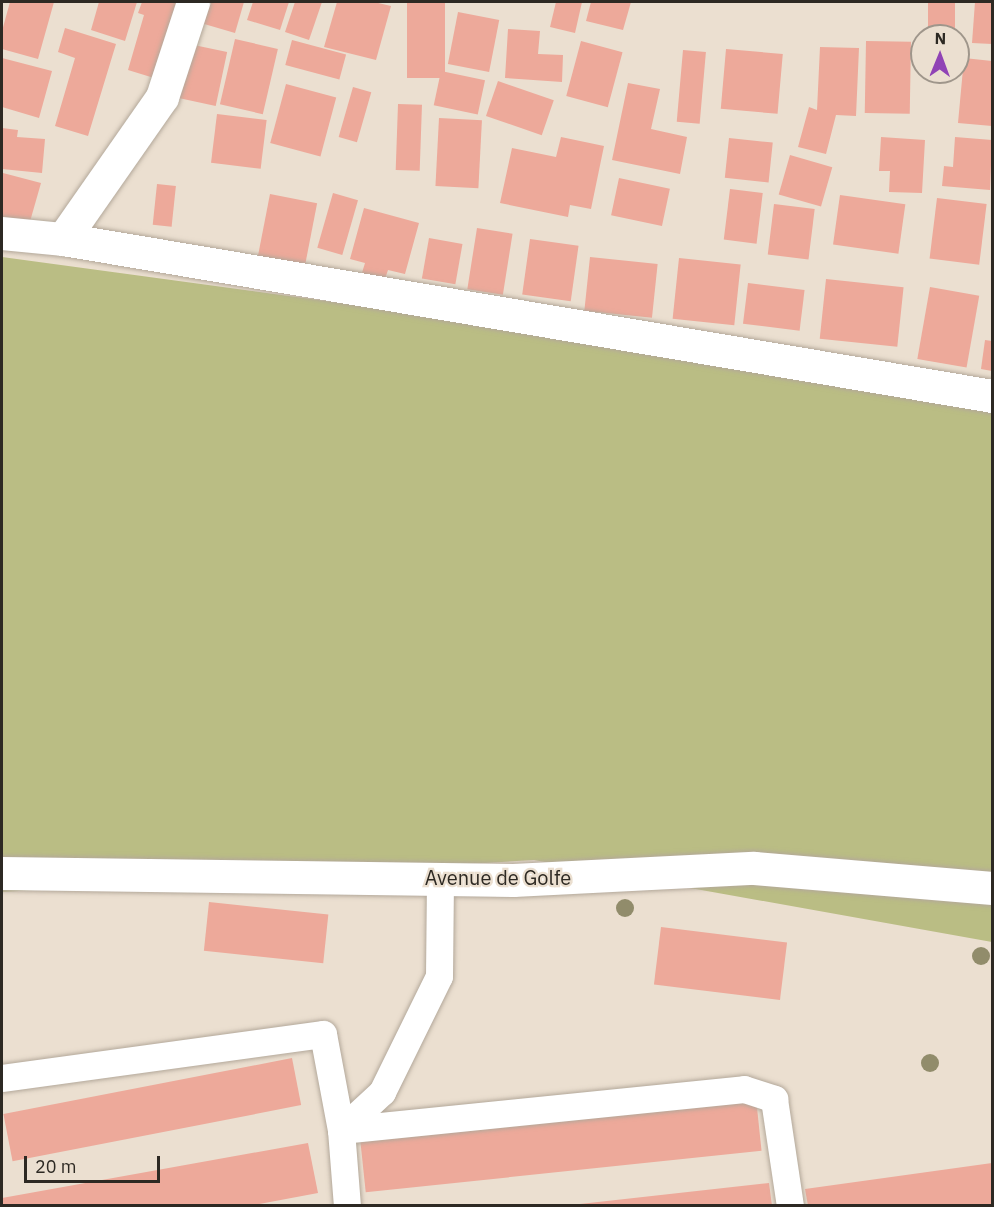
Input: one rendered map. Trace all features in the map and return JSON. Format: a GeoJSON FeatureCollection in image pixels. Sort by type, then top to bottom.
{"type":"FeatureCollection","features":[{"type":"Feature","properties":{"kind":"street"},"geometry":{"type":"LineString","coordinates":[[63,239],[162,97],[193,2]]}},
{"type":"Feature","properties":{"kind":"street"},"geometry":{"type":"LineString","coordinates":[[2,233],[63,239],[993,396]]}},
{"type":"Feature","properties":{"kind":"street","name":"Avenue de Golfe"},"geometry":{"type":"LineString","coordinates":[[2,873],[513,880],[754,868],[993,888]]}},
{"type":"Feature","properties":{"kind":"lane"},"geometry":{"type":"LineString","coordinates":[[340,1130],[382,1092],[438,976],[440,878]]}},
{"type":"Feature","properties":{"kind":"lane"},"geometry":{"type":"LineString","coordinates":[[2,1078],[323,1034],[340,1130],[347,1206]]}},
{"type":"Feature","properties":{"kind":"lane"},"geometry":{"type":"LineString","coordinates":[[340,1130],[744,1089],[774,1099],[790,1206]]}},
{"type":"Feature","properties":{"kind":"green space"},"geometry":{"type":"Polygon","coordinates":[[[2,257],[943,385],[992,389],[992,942],[534,860],[2,892],[2,257]]]}},
{"type":"Feature","properties":{"kind":"building"},"geometry":{"type":"Polygon","coordinates":[[[10,2],[54,2],[38,59],[2,49],[2,31],[10,2]]]}},
{"type":"Feature","properties":{"kind":"building"},"geometry":{"type":"Polygon","coordinates":[[[99,2],[137,2],[125,41],[91,30],[99,2]]]}},
{"type":"Feature","properties":{"kind":"building"},"geometry":{"type":"Polygon","coordinates":[[[142,2],[177,2],[154,78],[128,70],[144,15],[138,13],[142,2]]]}},
{"type":"Feature","properties":{"kind":"building"},"geometry":{"type":"Polygon","coordinates":[[[200,2],[244,2],[235,33],[194,21],[200,2]]]}},
{"type":"Feature","properties":{"kind":"building"},"geometry":{"type":"Polygon","coordinates":[[[253,2],[289,2],[280,30],[247,20],[253,2]]]}},
{"type":"Feature","properties":{"kind":"building"},"geometry":{"type":"Polygon","coordinates":[[[295,2],[322,2],[309,40],[285,32],[295,2]]]}},
{"type":"Feature","properties":{"kind":"building"},"geometry":{"type":"Polygon","coordinates":[[[337,2],[374,2],[391,6],[376,60],[324,47],[337,2]]]}},
{"type":"Feature","properties":{"kind":"building"},"geometry":{"type":"Polygon","coordinates":[[[407,2],[445,2],[445,78],[407,78],[407,2]]]}},
{"type":"Feature","properties":{"kind":"building"},"geometry":{"type":"Polygon","coordinates":[[[556,2],[582,2],[575,33],[550,27],[556,2]]]}},
{"type":"Feature","properties":{"kind":"building"},"geometry":{"type":"Polygon","coordinates":[[[591,2],[631,2],[623,30],[586,21],[591,2]]]}},
{"type":"Feature","properties":{"kind":"building"},"geometry":{"type":"Polygon","coordinates":[[[928,2],[955,2],[955,24],[928,24],[928,2]]]}},
{"type":"Feature","properties":{"kind":"building"},"geometry":{"type":"Polygon","coordinates":[[[975,2],[992,2],[992,44],[972,43],[975,2]]]}},
{"type":"Feature","properties":{"kind":"building"},"geometry":{"type":"Polygon","coordinates":[[[458,12],[499,20],[489,72],[448,64],[458,12]]]}},
{"type":"Feature","properties":{"kind":"building"},"geometry":{"type":"Polygon","coordinates":[[[65,28],[116,44],[88,136],[55,126],[75,58],[58,52],[65,28]]]}},
{"type":"Feature","properties":{"kind":"building"},"geometry":{"type":"Polygon","coordinates":[[[508,29],[540,31],[538,54],[563,55],[562,82],[505,78],[508,29]]]}},
{"type":"Feature","properties":{"kind":"building"},"geometry":{"type":"Polygon","coordinates":[[[235,39],[278,49],[263,114],[220,104],[235,39]]]}},
{"type":"Feature","properties":{"kind":"building"},"geometry":{"type":"Polygon","coordinates":[[[292,40],[346,54],[339,80],[285,65],[292,40]]]}},
{"type":"Feature","properties":{"kind":"building"},"geometry":{"type":"Polygon","coordinates":[[[581,41],[623,52],[608,107],[566,96],[581,41]]]}},
{"type":"Feature","properties":{"kind":"building"},"geometry":{"type":"Polygon","coordinates":[[[866,41],[910,42],[910,114],[865,113],[866,41]]]}},
{"type":"Feature","properties":{"kind":"building"},"geometry":{"type":"Polygon","coordinates":[[[189,44],[227,52],[216,106],[178,98],[189,44]]]}},
{"type":"Feature","properties":{"kind":"building"},"geometry":{"type":"Polygon","coordinates":[[[820,47],[859,48],[856,116],[836,115],[826,154],[798,147],[809,107],[817,110],[820,47]]]}},
{"type":"Feature","properties":{"kind":"building"},"geometry":{"type":"Polygon","coordinates":[[[726,49],[783,54],[778,114],[721,109],[726,49]]]}},
{"type":"Feature","properties":{"kind":"building"},"geometry":{"type":"Polygon","coordinates":[[[683,50],[706,52],[700,124],[677,122],[683,50]]]}},
{"type":"Feature","properties":{"kind":"building"},"geometry":{"type":"Polygon","coordinates":[[[2,58],[52,71],[39,118],[2,107],[2,58]]]}},
{"type":"Feature","properties":{"kind":"building"},"geometry":{"type":"Polygon","coordinates":[[[970,59],[992,61],[992,126],[958,123],[962,84],[970,84],[970,59]]]}},
{"type":"Feature","properties":{"kind":"building"},"geometry":{"type":"Polygon","coordinates":[[[441,71],[485,80],[478,115],[434,105],[441,71]]]}},
{"type":"Feature","properties":{"kind":"building"},"geometry":{"type":"Polygon","coordinates":[[[498,81],[554,100],[542,135],[486,116],[498,81]]]}},
{"type":"Feature","properties":{"kind":"building"},"geometry":{"type":"Polygon","coordinates":[[[628,83],[660,89],[651,129],[687,137],[680,174],[612,160],[628,83]]]}},
{"type":"Feature","properties":{"kind":"building"},"geometry":{"type":"Polygon","coordinates":[[[286,84],[336,97],[320,156],[270,143],[286,84]]]}},
{"type":"Feature","properties":{"kind":"building"},"geometry":{"type":"Polygon","coordinates":[[[353,87],[371,92],[357,142],[339,137],[353,87]]]}},
{"type":"Feature","properties":{"kind":"building"},"geometry":{"type":"Polygon","coordinates":[[[398,104],[422,105],[420,171],[396,170],[398,104]]]}},
{"type":"Feature","properties":{"kind":"building"},"geometry":{"type":"Polygon","coordinates":[[[217,114],[267,120],[261,169],[211,163],[217,114]]]}},
{"type":"Feature","properties":{"kind":"building"},"geometry":{"type":"Polygon","coordinates":[[[439,118],[482,120],[478,188],[435,186],[439,118]]]}},
{"type":"Feature","properties":{"kind":"building"},"geometry":{"type":"Polygon","coordinates":[[[2,128],[18,130],[17,137],[45,139],[42,173],[2,169],[2,128]]]}},
{"type":"Feature","properties":{"kind":"building"},"geometry":{"type":"Polygon","coordinates":[[[561,137],[604,146],[591,209],[570,205],[568,217],[500,203],[512,148],[556,157],[561,137]]]}},
{"type":"Feature","properties":{"kind":"building"},"geometry":{"type":"Polygon","coordinates":[[[881,137],[925,140],[922,193],[889,192],[890,171],[879,171],[881,137]]]}},
{"type":"Feature","properties":{"kind":"building"},"geometry":{"type":"Polygon","coordinates":[[[955,137],[992,140],[990,190],[942,186],[944,166],[953,167],[955,137]]]}},
{"type":"Feature","properties":{"kind":"building"},"geometry":{"type":"Polygon","coordinates":[[[729,138],[773,143],[769,182],[725,178],[729,138]]]}},
{"type":"Feature","properties":{"kind":"building"},"geometry":{"type":"Polygon","coordinates":[[[790,155],[832,167],[821,207],[779,194],[790,155]]]}},
{"type":"Feature","properties":{"kind":"building"},"geometry":{"type":"Polygon","coordinates":[[[3,173],[41,183],[27,232],[2,225],[3,173]]]}},
{"type":"Feature","properties":{"kind":"building"},"geometry":{"type":"Polygon","coordinates":[[[619,178],[670,189],[662,226],[611,215],[619,178]]]}},
{"type":"Feature","properties":{"kind":"building"},"geometry":{"type":"Polygon","coordinates":[[[157,184],[176,186],[172,227],[153,225],[157,184]]]}},
{"type":"Feature","properties":{"kind":"building"},"geometry":{"type":"Polygon","coordinates":[[[730,189],[763,193],[757,244],[724,240],[730,189]]]}},
{"type":"Feature","properties":{"kind":"building"},"geometry":{"type":"Polygon","coordinates":[[[333,193],[358,200],[342,255],[317,248],[333,193]]]}},
{"type":"Feature","properties":{"kind":"building"},"geometry":{"type":"Polygon","coordinates":[[[270,194],[317,203],[304,270],[257,261],[270,194]]]}},
{"type":"Feature","properties":{"kind":"building"},"geometry":{"type":"Polygon","coordinates":[[[840,195],[905,204],[898,254],[833,245],[840,195]]]}},
{"type":"Feature","properties":{"kind":"building"},"geometry":{"type":"Polygon","coordinates":[[[937,198],[987,204],[979,265],[930,259],[937,198]]]}},
{"type":"Feature","properties":{"kind":"building"},"geometry":{"type":"Polygon","coordinates":[[[774,204],[815,209],[808,260],[768,255],[774,204]]]}},
{"type":"Feature","properties":{"kind":"building"},"geometry":{"type":"Polygon","coordinates":[[[364,208],[419,223],[405,274],[388,270],[384,282],[361,276],[365,263],[350,259],[364,208]]]}},
{"type":"Feature","properties":{"kind":"building"},"geometry":{"type":"Polygon","coordinates":[[[477,228],[513,234],[503,295],[467,289],[477,228]]]}},
{"type":"Feature","properties":{"kind":"building"},"geometry":{"type":"Polygon","coordinates":[[[429,238],[462,244],[455,284],[422,278],[429,238]]]}},
{"type":"Feature","properties":{"kind":"building"},"geometry":{"type":"Polygon","coordinates":[[[530,239],[579,246],[571,301],[522,294],[530,239]]]}},
{"type":"Feature","properties":{"kind":"building"},"geometry":{"type":"Polygon","coordinates":[[[590,257],[658,264],[652,318],[584,311],[590,257]]]}},
{"type":"Feature","properties":{"kind":"building"},"geometry":{"type":"Polygon","coordinates":[[[679,258],[741,264],[734,325],[673,319],[679,258]]]}},
{"type":"Feature","properties":{"kind":"building"},"geometry":{"type":"Polygon","coordinates":[[[826,279],[904,287],[897,347],[820,339],[826,279]]]}},
{"type":"Feature","properties":{"kind":"building"},"geometry":{"type":"Polygon","coordinates":[[[748,283],[805,290],[800,331],[743,324],[748,283]]]}},
{"type":"Feature","properties":{"kind":"building"},"geometry":{"type":"Polygon","coordinates":[[[930,287],[979,296],[967,368],[917,359],[930,287]]]}},
{"type":"Feature","properties":{"kind":"building"},"geometry":{"type":"Polygon","coordinates":[[[985,340],[992,341],[992,371],[981,369],[985,340]]]}},
{"type":"Feature","properties":{"kind":"building"},"geometry":{"type":"Polygon","coordinates":[[[209,902],[328,915],[323,963],[204,951],[209,902]]]}},
{"type":"Feature","properties":{"kind":"building"},"geometry":{"type":"Polygon","coordinates":[[[661,927],[787,942],[780,1000],[654,985],[661,927]]]}},
{"type":"Feature","properties":{"kind":"building"},"geometry":{"type":"Polygon","coordinates":[[[292,1058],[301,1105],[13,1161],[3,1114],[292,1058]]]}},
{"type":"Feature","properties":{"kind":"building"},"geometry":{"type":"Polygon","coordinates":[[[756,1098],[762,1151],[366,1192],[360,1140],[756,1098]]]}},
{"type":"Feature","properties":{"kind":"building"},"geometry":{"type":"Polygon","coordinates":[[[308,1143],[318,1193],[248,1206],[2,1206],[2,1198],[308,1143]]]}},
{"type":"Feature","properties":{"kind":"building"},"geometry":{"type":"Polygon","coordinates":[[[992,1163],[992,1206],[808,1206],[805,1189],[992,1163]]]}},
{"type":"Feature","properties":{"kind":"building"},"geometry":{"type":"Polygon","coordinates":[[[769,1183],[772,1206],[580,1206],[580,1204],[769,1183]]]}}]}
